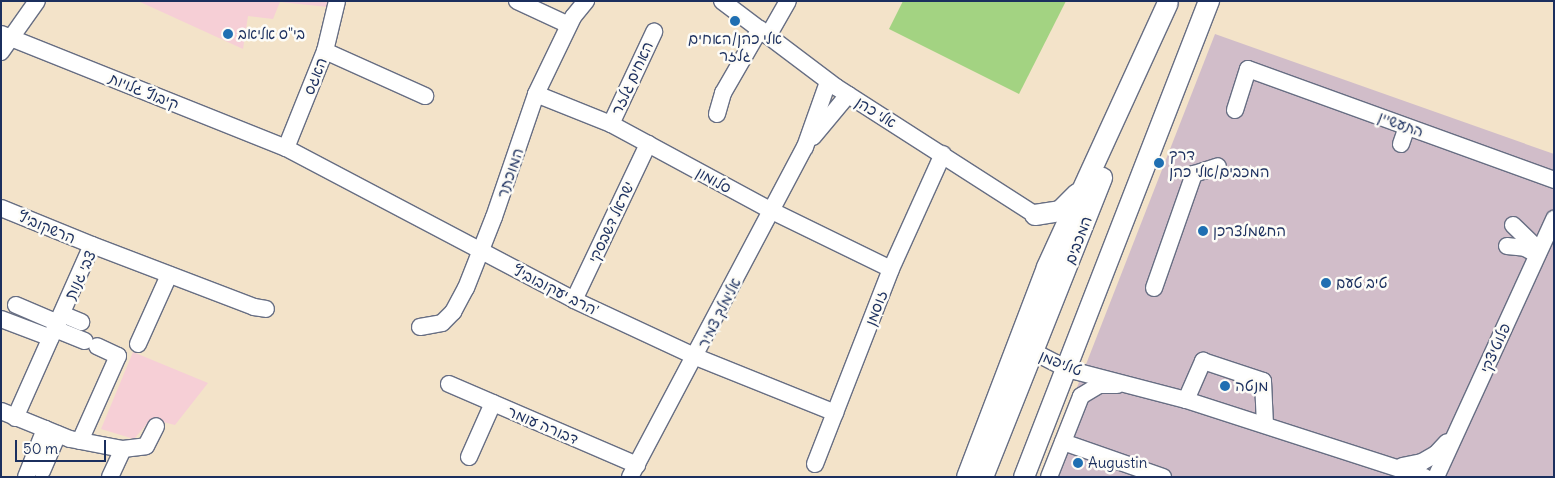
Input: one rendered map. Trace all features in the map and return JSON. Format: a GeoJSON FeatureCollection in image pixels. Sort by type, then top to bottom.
{"type":"FeatureCollection","features":[{"type":"Feature","properties":{"kind":"main road"},"geometry":{"type":"LineString","coordinates":[[1024,477],[1209,1]]}},
{"type":"Feature","properties":{"kind":"main road"},"geometry":{"type":"LineString","coordinates":[[967,477],[1048,267],[1168,2]]}},
{"type":"Feature","properties":{"kind":"main road","name":"המכבים"},"geometry":{"type":"LineString","coordinates":[[983,477],[1034,352],[1168,2]]}},
{"type":"Feature","properties":{"kind":"main road"},"geometry":{"type":"LineString","coordinates":[[1048,267],[1053,248],[1051,236],[1035,215],[1060,211],[1073,200],[1102,150]]}},
{"type":"Feature","properties":{"kind":"street"},"geometry":{"type":"LineString","coordinates":[[1,52],[6,36],[37,1]]}},
{"type":"Feature","properties":{"kind":"street","name":"האגס"},"geometry":{"type":"LineString","coordinates":[[286,148],[326,51],[337,1]]}},
{"type":"Feature","properties":{"kind":"street"},"geometry":{"type":"LineString","coordinates":[[517,1],[569,25]]}},
{"type":"Feature","properties":{"kind":"street","name":"המוכתר"},"geometry":{"type":"LineString","coordinates":[[420,327],[442,323],[453,312],[481,252],[536,94],[569,25],[586,1]]}},
{"type":"Feature","properties":{"kind":"street","name":"אלי כהן"},"geometry":{"type":"LineString","coordinates":[[722,1],[828,82],[943,154],[1035,215]]}},
{"type":"Feature","properties":{"kind":"street"},"geometry":{"type":"LineString","coordinates":[[717,114],[723,93],[764,32],[788,1]]}},
{"type":"Feature","properties":{"kind":"street","name":"האחים גלזר"},"geometry":{"type":"LineString","coordinates":[[611,124],[654,32]]}},
{"type":"Feature","properties":{"kind":"street","name":"קיבוץ גלויות"},"geometry":{"type":"LineString","coordinates":[[6,36],[286,148]]}},
{"type":"Feature","properties":{"kind":"street"},"geometry":{"type":"LineString","coordinates":[[326,51],[425,96]]}},
{"type":"Feature","properties":{"kind":"street","name":"התעשיין"},"geometry":{"type":"LineString","coordinates":[[1235,110],[1248,69],[1554,180]]}},
{"type":"Feature","properties":{"kind":"street","name":"אלימלך צמיר"},"geometry":{"type":"LineString","coordinates":[[633,471],[696,357],[805,147],[828,82]]}},
{"type":"Feature","properties":{"kind":"street","name":"סלומון"},"geometry":{"type":"LineString","coordinates":[[536,94],[611,124],[772,211],[891,270]]}},
{"type":"Feature","properties":{"kind":"street","name":"אלימלך צמיר"},"geometry":{"type":"LineString","coordinates":[[805,147],[848,95]]}},
{"type":"Feature","properties":{"kind":"street"},"geometry":{"type":"LineString","coordinates":[[1401,144],[1407,127]]}},
{"type":"Feature","properties":{"kind":"street","name":"ישראל דשבסקי"},"geometry":{"type":"LineString","coordinates":[[574,300],[648,144]]}},
{"type":"Feature","properties":{"kind":"street","name":"הרב יעקובוביץ'"},"geometry":{"type":"LineString","coordinates":[[286,148],[574,300],[696,357],[835,413]]}},
{"type":"Feature","properties":{"kind":"street","name":"זוסמן"},"geometry":{"type":"LineString","coordinates":[[816,464],[891,270],[943,154]]}},
{"type":"Feature","properties":{"kind":"street"},"geometry":{"type":"LineString","coordinates":[[1154,288],[1194,174],[1218,166]]}},
{"type":"Feature","properties":{"kind":"street","name":"הרשקוביץ"},"geometry":{"type":"LineString","coordinates":[[1,208],[92,245]]}},
{"type":"Feature","properties":{"kind":"street","name":"פלוטיצקי"},"geometry":{"type":"LineString","coordinates":[[1435,476],[1554,219]]}},
{"type":"Feature","properties":{"kind":"street"},"geometry":{"type":"LineString","coordinates":[[1512,225],[1538,252]]}},
{"type":"Feature","properties":{"kind":"street","name":"צבי גנות"},"geometry":{"type":"LineString","coordinates":[[8,414],[56,326],[92,245],[169,275],[266,309]]}},
{"type":"Feature","properties":{"kind":"street"},"geometry":{"type":"LineString","coordinates":[[1507,246],[1538,252]]}},
{"type":"Feature","properties":{"kind":"street"},"geometry":{"type":"LineString","coordinates":[[138,344],[169,275]]}},
{"type":"Feature","properties":{"kind":"street"},"geometry":{"type":"LineString","coordinates":[[16,305],[118,356],[80,441]]}},
{"type":"Feature","properties":{"kind":"street"},"geometry":{"type":"LineString","coordinates":[[1,319],[56,326],[81,322]]}},
{"type":"Feature","properties":{"kind":"street","name":"טוליפמן"},"geometry":{"type":"LineString","coordinates":[[1034,352],[1126,386],[1156,391],[1435,476]]}},
{"type":"Feature","properties":{"kind":"street"},"geometry":{"type":"LineString","coordinates":[[1186,400],[1203,361],[1263,381],[1265,425]]}},
{"type":"Feature","properties":{"kind":"street","name":"טוליפמן"},"geometry":{"type":"LineString","coordinates":[[1069,364],[1130,376],[1156,391]]}},
{"type":"Feature","properties":{"kind":"street","name":"דבורה עומר"},"geometry":{"type":"LineString","coordinates":[[449,384],[493,403],[633,471]]}},
{"type":"Feature","properties":{"kind":"street"},"geometry":{"type":"LineString","coordinates":[[1049,477],[1081,396],[1100,385],[1126,386]]}},
{"type":"Feature","properties":{"kind":"street"},"geometry":{"type":"LineString","coordinates":[[469,457],[493,403]]}},
{"type":"Feature","properties":{"kind":"street"},"geometry":{"type":"LineString","coordinates":[[8,414],[80,441],[123,449],[146,446],[156,426]]}},
{"type":"Feature","properties":{"kind":"street"},"geometry":{"type":"LineString","coordinates":[[1396,465],[1422,462],[1436,454],[1457,431]]}},
{"type":"Feature","properties":{"kind":"street"},"geometry":{"type":"LineString","coordinates":[[34,474],[52,432]]}},
{"type":"Feature","properties":{"kind":"street"},"geometry":{"type":"LineString","coordinates":[[1063,442],[1163,477]]}},
{"type":"Feature","properties":{"kind":"street"},"geometry":{"type":"LineString","coordinates":[[110,477],[123,449]]}},
{"type":"Feature","properties":{"kind":"shaded area","name":"בי\"ס אליאב"},"geometry":{"type":"Polygon","coordinates":[[[138,1],[328,1],[328,7],[280,2],[273,19],[248,16],[243,49],[138,1]]]}},
{"type":"Feature","properties":{"kind":"shaded area"},"geometry":{"type":"Polygon","coordinates":[[[1215,34],[1554,154],[1554,477],[1042,477],[1215,34]]]}},
{"type":"Feature","properties":{"kind":"shaded area"},"geometry":{"type":"Polygon","coordinates":[[[133,352],[208,383],[175,425],[151,419],[134,439],[101,429],[133,352]]]}},
{"type":"Feature","properties":{"kind":"green space"},"geometry":{"type":"Polygon","coordinates":[[[903,1],[1066,1],[1019,94],[889,29],[903,1]]]}},
{"type":"Feature","properties":{"kind":"place","name":"אלי כהן/האחים גלזר"},"geometry":{"type":"Point","coordinates":[735,21]}},
{"type":"Feature","properties":{"kind":"place","name":"בי\"ס אליאב"},"geometry":{"type":"Point","coordinates":[228,34]}},
{"type":"Feature","properties":{"kind":"place","name":"דרך המכבים/אלי כהן"},"geometry":{"type":"Point","coordinates":[1159,163]}},
{"type":"Feature","properties":{"kind":"place","name":"החשמלצרכן"},"geometry":{"type":"Point","coordinates":[1203,231]}},
{"type":"Feature","properties":{"kind":"place","name":"טיב טעם"},"geometry":{"type":"Point","coordinates":[1326,283]}},
{"type":"Feature","properties":{"kind":"place","name":"מנטה"},"geometry":{"type":"Point","coordinates":[1225,386]}},
{"type":"Feature","properties":{"kind":"place","name":"Augustin"},"geometry":{"type":"Point","coordinates":[1078,463]}}]}
